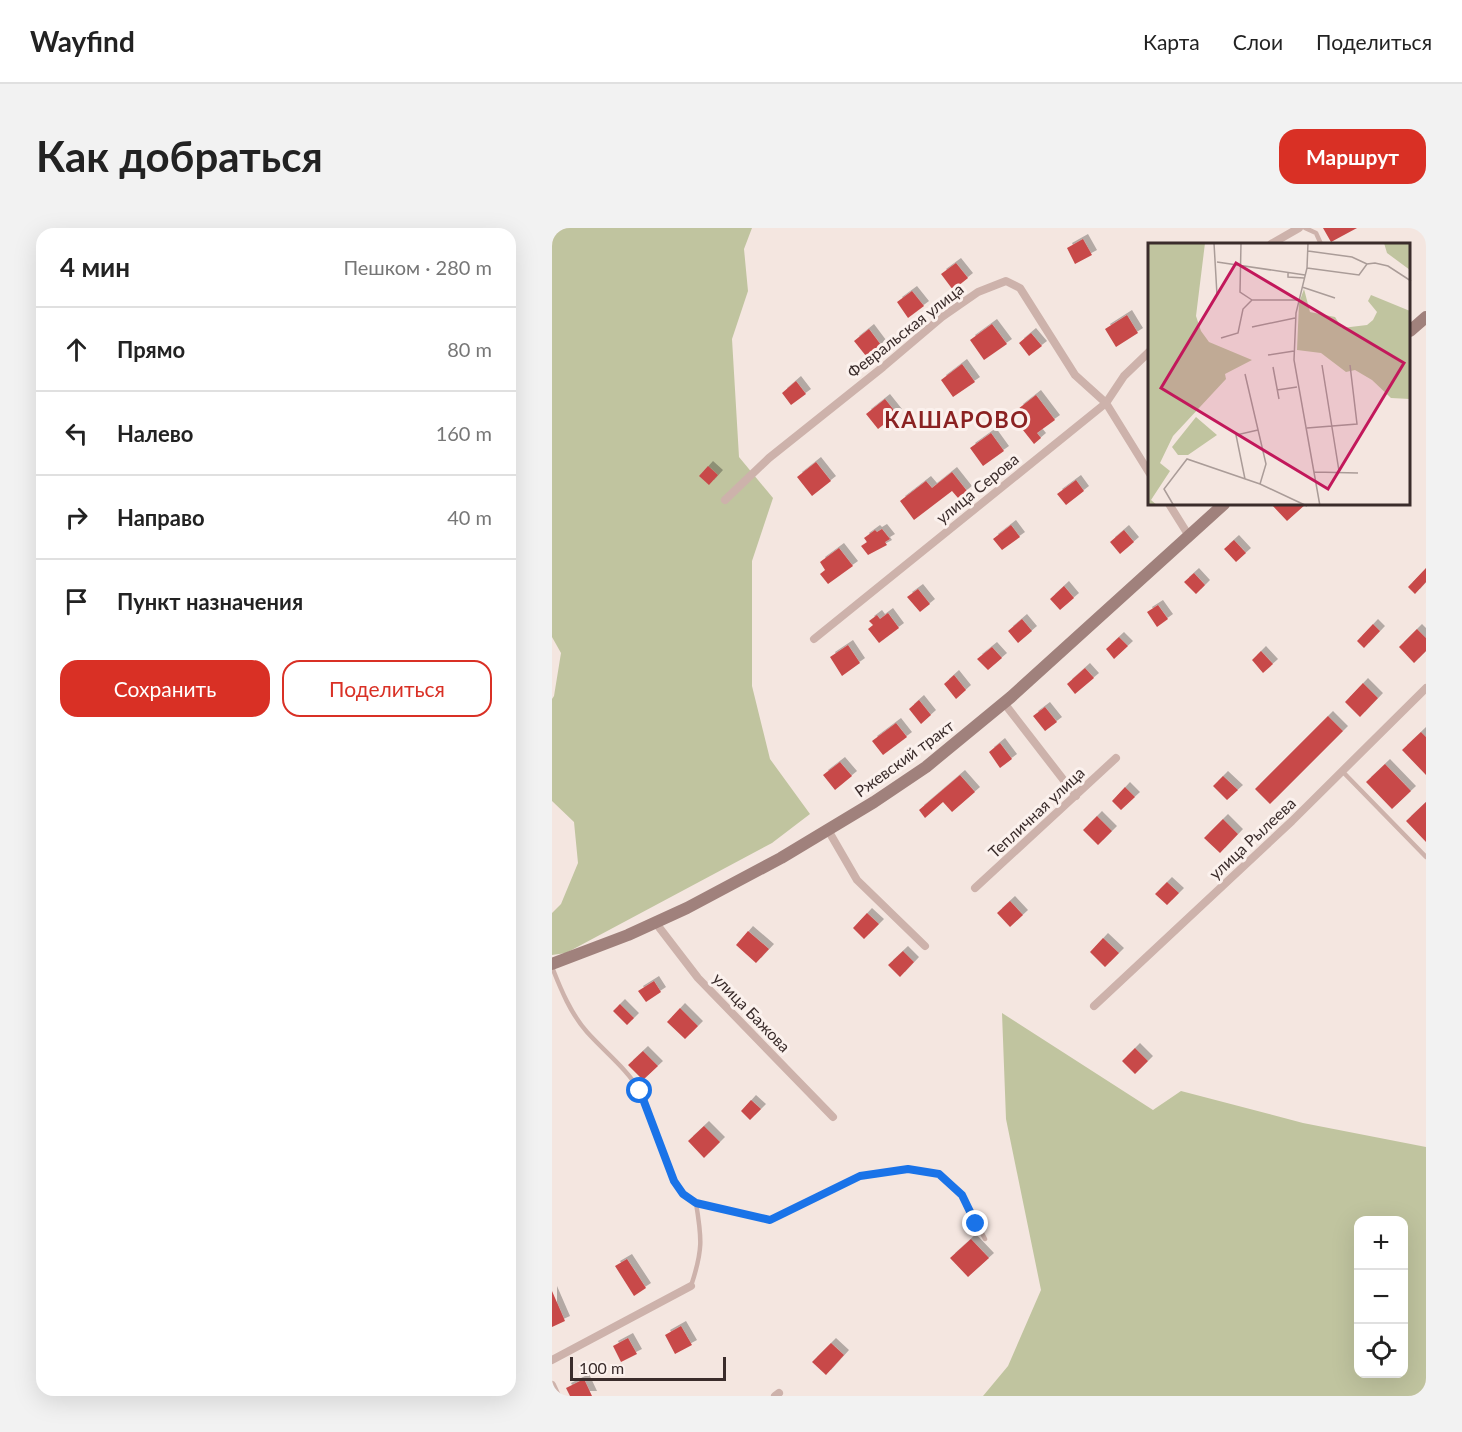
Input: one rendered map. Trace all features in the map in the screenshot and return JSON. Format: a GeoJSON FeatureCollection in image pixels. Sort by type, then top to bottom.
{"type":"FeatureCollection","features":[{"type":"Feature","properties":{"kind":"main road"},"geometry":{"type":"LineString","coordinates":[[1411,330],[1426,317]]}},
{"type":"Feature","properties":{"kind":"main road","name":"Ржевский тракт"},"geometry":{"type":"LineString","coordinates":[[552,966],[687,908],[781,858],[926,767],[1004,703],[1222,506]]}},
{"type":"Feature","properties":{"kind":"street"},"geometry":{"type":"LineString","coordinates":[[1273,243],[1299,228]]}},
{"type":"Feature","properties":{"kind":"street","name":"Февральская улица"},"geometry":{"type":"LineString","coordinates":[[725,500],[769,459],[942,317],[978,292],[1006,281],[1020,288],[1075,375],[1106,404],[1148,471]]}},
{"type":"Feature","properties":{"kind":"street","name":"улица Серова"},"geometry":{"type":"LineString","coordinates":[[814,639],[1106,404],[1124,375],[1148,353]]}},
{"type":"Feature","properties":{"kind":"street"},"geometry":{"type":"LineString","coordinates":[[1170,506],[1189,536]]}},
{"type":"Feature","properties":{"kind":"street","name":"улица Рылеева"},"geometry":{"type":"LineString","coordinates":[[1094,1006],[1292,821],[1426,688]]}},
{"type":"Feature","properties":{"kind":"street"},"geometry":{"type":"LineString","coordinates":[[1004,703],[1076,796]]}},
{"type":"Feature","properties":{"kind":"street","name":"Тепличная улица"},"geometry":{"type":"LineString","coordinates":[[975,888],[1116,758]]}},
{"type":"Feature","properties":{"kind":"street"},"geometry":{"type":"LineString","coordinates":[[828,830],[857,880],[926,946]]}},
{"type":"Feature","properties":{"kind":"street","name":"улица Бажова"},"geometry":{"type":"LineString","coordinates":[[655,922],[698,978],[833,1117]]}},
{"type":"Feature","properties":{"kind":"street"},"geometry":{"type":"LineString","coordinates":[[552,1360],[691,1286]]}},
{"type":"Feature","properties":{"kind":"street"},"geometry":{"type":"LineString","coordinates":[[552,1385],[557,1396]]}},
{"type":"Feature","properties":{"kind":"lane"},"geometry":{"type":"LineString","coordinates":[[1305,228],[1316,233],[1321,243]]}},
{"type":"Feature","properties":{"kind":"lane"},"geometry":{"type":"LineString","coordinates":[[1342,771],[1426,857]]}},
{"type":"Feature","properties":{"kind":"lane"},"geometry":{"type":"LineString","coordinates":[[552,966],[565,1000],[586,1032],[610,1053],[636,1085],[674,1181],[683,1194],[696,1203],[770,1220],[860,1176],[908,1169],[939,1174],[962,1195],[985,1239]]}},
{"type":"Feature","properties":{"kind":"lane"},"geometry":{"type":"LineString","coordinates":[[691,1286],[700,1259],[701,1235],[696,1203]]}},
{"type":"Feature","properties":{"kind":"green space"},"geometry":{"type":"Polygon","coordinates":[[[552,228],[752,228],[744,249],[748,291],[732,339],[739,457],[773,498],[752,561],[752,686],[770,759],[810,814],[772,843],[566,953],[552,955],[552,913],[561,904],[578,863],[574,822],[552,801],[552,699],[561,653],[552,637],[552,228]]]}},
{"type":"Feature","properties":{"kind":"green space"},"geometry":{"type":"Polygon","coordinates":[[[1002,1013],[1153,1110],[1181,1091],[1303,1123],[1426,1147],[1426,1396],[983,1396],[1008,1366],[1041,1290],[1006,1119],[1002,1013]]]}},
{"type":"Feature","properties":{"kind":"building"},"geometry":{"type":"Polygon","coordinates":[[[1323,228],[1357,228],[1331,242],[1323,228]]]}},
{"type":"Feature","properties":{"kind":"building"},"geometry":{"type":"Polygon","coordinates":[[[1083,239],[1092,255],[1075,264],[1067,248],[1083,239]]]}},
{"type":"Feature","properties":{"kind":"building"},"geometry":{"type":"Polygon","coordinates":[[[956,263],[968,278],[953,290],[941,274],[956,263]]]}},
{"type":"Feature","properties":{"kind":"building"},"geometry":{"type":"Polygon","coordinates":[[[912,291],[924,306],[908,318],[897,302],[912,291]]]}},
{"type":"Feature","properties":{"kind":"building"},"geometry":{"type":"Polygon","coordinates":[[[1127,315],[1138,333],[1116,347],[1105,329],[1127,315]]]}},
{"type":"Feature","properties":{"kind":"building"},"geometry":{"type":"Polygon","coordinates":[[[992,324],[1007,344],[984,360],[970,340],[992,324]]]}},
{"type":"Feature","properties":{"kind":"building"},"geometry":{"type":"Polygon","coordinates":[[[869,329],[881,345],[866,356],[854,341],[869,329]]]}},
{"type":"Feature","properties":{"kind":"building"},"geometry":{"type":"Polygon","coordinates":[[[1031,333],[1042,346],[1029,356],[1019,343],[1031,333]]]}},
{"type":"Feature","properties":{"kind":"building"},"geometry":{"type":"Polygon","coordinates":[[[962,364],[975,382],[953,397],[941,380],[962,364]]]}},
{"type":"Feature","properties":{"kind":"building"},"geometry":{"type":"Polygon","coordinates":[[[796,381],[806,394],[791,405],[782,393],[796,381]]]}},
{"type":"Feature","properties":{"kind":"building"},"geometry":{"type":"Polygon","coordinates":[[[1036,395],[1055,420],[1037,433],[1041,438],[1034,444],[1019,425],[1027,420],[1018,409],[1036,395]]]}},
{"type":"Feature","properties":{"kind":"building"},"geometry":{"type":"Polygon","coordinates":[[[885,399],[897,414],[878,429],[866,414],[885,399]]]}},
{"type":"Feature","properties":{"kind":"building"},"geometry":{"type":"Polygon","coordinates":[[[991,433],[1004,451],[983,466],[970,448],[991,433]]]}},
{"type":"Feature","properties":{"kind":"building"},"geometry":{"type":"Polygon","coordinates":[[[816,462],[831,481],[812,496],[797,477],[816,462]]]}},
{"type":"Feature","properties":{"kind":"building"},"geometry":{"type":"Polygon","coordinates":[[[708,466],[718,475],[709,485],[699,476],[708,466]]]}},
{"type":"Feature","properties":{"kind":"building"},"geometry":{"type":"Polygon","coordinates":[[[952,472],[967,491],[958,498],[952,491],[914,520],[900,501],[926,481],[932,488],[952,472]]]}},
{"type":"Feature","properties":{"kind":"building"},"geometry":{"type":"Polygon","coordinates":[[[1076,480],[1084,491],[1066,505],[1057,494],[1076,480]]]}},
{"type":"Feature","properties":{"kind":"building"},"geometry":{"type":"Polygon","coordinates":[[[1273,506],[1304,506],[1287,521],[1273,506]]]}},
{"type":"Feature","properties":{"kind":"building"},"geometry":{"type":"Polygon","coordinates":[[[1011,525],[1020,537],[1002,550],[993,539],[1011,525]]]}},
{"type":"Feature","properties":{"kind":"building"},"geometry":{"type":"Polygon","coordinates":[[[882,529],[890,539],[885,542],[887,545],[868,555],[861,546],[867,542],[864,538],[875,530],[877,532],[882,529]]]}},
{"type":"Feature","properties":{"kind":"building"},"geometry":{"type":"Polygon","coordinates":[[[1124,530],[1134,542],[1120,554],[1110,542],[1124,530]]]}},
{"type":"Feature","properties":{"kind":"building"},"geometry":{"type":"Polygon","coordinates":[[[1234,540],[1246,553],[1236,562],[1224,549],[1234,540]]]}},
{"type":"Feature","properties":{"kind":"building"},"geometry":{"type":"Polygon","coordinates":[[[839,548],[853,566],[828,584],[820,574],[825,570],[820,562],[839,548]]]}},
{"type":"Feature","properties":{"kind":"building"},"geometry":{"type":"Polygon","coordinates":[[[1426,568],[1426,582],[1415,594],[1408,587],[1426,568]]]}},
{"type":"Feature","properties":{"kind":"building"},"geometry":{"type":"Polygon","coordinates":[[[1194,573],[1205,585],[1196,594],[1184,582],[1194,573]]]}},
{"type":"Feature","properties":{"kind":"building"},"geometry":{"type":"Polygon","coordinates":[[[1064,586],[1074,598],[1060,610],[1050,599],[1064,586]]]}},
{"type":"Feature","properties":{"kind":"building"},"geometry":{"type":"Polygon","coordinates":[[[918,589],[930,604],[920,612],[907,597],[918,589]]]}},
{"type":"Feature","properties":{"kind":"building"},"geometry":{"type":"Polygon","coordinates":[[[1158,605],[1168,619],[1157,627],[1147,612],[1158,605]]]}},
{"type":"Feature","properties":{"kind":"building"},"geometry":{"type":"Polygon","coordinates":[[[888,613],[899,628],[879,643],[868,629],[873,625],[869,621],[877,615],[880,619],[888,613]]]}},
{"type":"Feature","properties":{"kind":"building"},"geometry":{"type":"Polygon","coordinates":[[[1022,619],[1032,631],[1018,643],[1008,631],[1022,619]]]}},
{"type":"Feature","properties":{"kind":"building"},"geometry":{"type":"Polygon","coordinates":[[[1373,624],[1380,631],[1364,648],[1357,641],[1373,624]]]}},
{"type":"Feature","properties":{"kind":"building"},"geometry":{"type":"Polygon","coordinates":[[[1417,629],[1426,638],[1426,651],[1414,663],[1399,647],[1417,629]]]}},
{"type":"Feature","properties":{"kind":"building"},"geometry":{"type":"Polygon","coordinates":[[[1119,637],[1128,646],[1114,659],[1106,649],[1119,637]]]}},
{"type":"Feature","properties":{"kind":"building"},"geometry":{"type":"Polygon","coordinates":[[[848,645],[860,663],[842,676],[830,657],[848,645]]]}},
{"type":"Feature","properties":{"kind":"building"},"geometry":{"type":"Polygon","coordinates":[[[992,647],[1002,658],[988,670],[977,659],[992,647]]]}},
{"type":"Feature","properties":{"kind":"building"},"geometry":{"type":"Polygon","coordinates":[[[1261,651],[1273,664],[1263,673],[1252,660],[1261,651]]]}},
{"type":"Feature","properties":{"kind":"building"},"geometry":{"type":"Polygon","coordinates":[[[1085,668],[1094,678],[1075,694],[1067,684],[1085,668]]]}},
{"type":"Feature","properties":{"kind":"building"},"geometry":{"type":"Polygon","coordinates":[[[954,675],[966,690],[956,699],[944,684],[954,675]]]}},
{"type":"Feature","properties":{"kind":"building"},"geometry":{"type":"Polygon","coordinates":[[[1363,683],[1378,698],[1360,717],[1345,702],[1363,683]]]}},
{"type":"Feature","properties":{"kind":"building"},"geometry":{"type":"Polygon","coordinates":[[[919,700],[931,715],[921,724],[909,709],[919,700]]]}},
{"type":"Feature","properties":{"kind":"building"},"geometry":{"type":"Polygon","coordinates":[[[1045,707],[1057,722],[1045,731],[1033,716],[1045,707]]]}},
{"type":"Feature","properties":{"kind":"building"},"geometry":{"type":"Polygon","coordinates":[[[1328,716],[1343,731],[1270,804],[1255,789],[1328,716]]]}},
{"type":"Feature","properties":{"kind":"building"},"geometry":{"type":"Polygon","coordinates":[[[896,723],[907,737],[883,755],[872,741],[896,723]]]}},
{"type":"Feature","properties":{"kind":"building"},"geometry":{"type":"Polygon","coordinates":[[[1421,732],[1426,737],[1426,775],[1402,750],[1421,732]]]}},
{"type":"Feature","properties":{"kind":"building"},"geometry":{"type":"Polygon","coordinates":[[[1000,743],[1012,759],[1000,768],[989,752],[1000,743]]]}},
{"type":"Feature","properties":{"kind":"building"},"geometry":{"type":"Polygon","coordinates":[[[840,762],[852,776],[835,790],[823,775],[840,762]]]}},
{"type":"Feature","properties":{"kind":"building"},"geometry":{"type":"Polygon","coordinates":[[[1385,764],[1411,791],[1392,809],[1366,782],[1385,764]]]}},
{"type":"Feature","properties":{"kind":"building"},"geometry":{"type":"Polygon","coordinates":[[[960,775],[975,792],[952,812],[943,802],[925,818],[919,810],[960,775]]]}},
{"type":"Feature","properties":{"kind":"building"},"geometry":{"type":"Polygon","coordinates":[[[1223,776],[1238,790],[1227,800],[1213,786],[1223,776]]]}},
{"type":"Feature","properties":{"kind":"building"},"geometry":{"type":"Polygon","coordinates":[[[1125,787],[1135,797],[1121,810],[1112,801],[1125,787]]]}},
{"type":"Feature","properties":{"kind":"building"},"geometry":{"type":"Polygon","coordinates":[[[1426,802],[1426,842],[1406,821],[1426,802]]]}},
{"type":"Feature","properties":{"kind":"building"},"geometry":{"type":"Polygon","coordinates":[[[1097,816],[1112,831],[1098,845],[1083,830],[1097,816]]]}},
{"type":"Feature","properties":{"kind":"building"},"geometry":{"type":"Polygon","coordinates":[[[1223,819],[1238,834],[1220,853],[1204,838],[1223,819]]]}},
{"type":"Feature","properties":{"kind":"building"},"geometry":{"type":"Polygon","coordinates":[[[1167,882],[1179,893],[1167,905],[1155,894],[1167,882]]]}},
{"type":"Feature","properties":{"kind":"building"},"geometry":{"type":"Polygon","coordinates":[[[1010,901],[1023,915],[1010,927],[997,913],[1010,901]]]}},
{"type":"Feature","properties":{"kind":"building"},"geometry":{"type":"Polygon","coordinates":[[[867,913],[879,924],[864,939],[853,928],[867,913]]]}},
{"type":"Feature","properties":{"kind":"building"},"geometry":{"type":"Polygon","coordinates":[[[748,931],[769,949],[756,963],[736,945],[748,931]]]}},
{"type":"Feature","properties":{"kind":"building"},"geometry":{"type":"Polygon","coordinates":[[[1103,938],[1119,953],[1105,967],[1090,952],[1103,938]]]}},
{"type":"Feature","properties":{"kind":"building"},"geometry":{"type":"Polygon","coordinates":[[[903,951],[914,962],[900,977],[888,965],[903,951]]]}},
{"type":"Feature","properties":{"kind":"building"},"geometry":{"type":"Polygon","coordinates":[[[654,981],[661,992],[646,1002],[638,991],[654,981]]]}},
{"type":"Feature","properties":{"kind":"building"},"geometry":{"type":"Polygon","coordinates":[[[620,1004],[634,1018],[627,1025],[613,1011],[620,1004]]]}},
{"type":"Feature","properties":{"kind":"building"},"geometry":{"type":"Polygon","coordinates":[[[680,1008],[698,1026],[685,1039],[667,1022],[680,1008]]]}},
{"type":"Feature","properties":{"kind":"building"},"geometry":{"type":"Polygon","coordinates":[[[1135,1048],[1148,1061],[1135,1074],[1122,1061],[1135,1048]]]}},
{"type":"Feature","properties":{"kind":"building"},"geometry":{"type":"Polygon","coordinates":[[[643,1051],[658,1066],[643,1080],[628,1065],[643,1051]]]}},
{"type":"Feature","properties":{"kind":"building"},"geometry":{"type":"Polygon","coordinates":[[[751,1100],[761,1109],[750,1120],[741,1111],[751,1100]]]}},
{"type":"Feature","properties":{"kind":"building"},"geometry":{"type":"Polygon","coordinates":[[[704,1126],[720,1142],[704,1158],[688,1141],[704,1126]]]}},
{"type":"Feature","properties":{"kind":"building"},"geometry":{"type":"Polygon","coordinates":[[[971,1239],[989,1258],[968,1277],[950,1258],[971,1239]]]}},
{"type":"Feature","properties":{"kind":"building"},"geometry":{"type":"Polygon","coordinates":[[[627,1259],[646,1288],[634,1296],[615,1266],[627,1259]]]}},
{"type":"Feature","properties":{"kind":"building"},"geometry":{"type":"Polygon","coordinates":[[[552,1291],[565,1321],[552,1327],[552,1291]]]}},
{"type":"Feature","properties":{"kind":"building"},"geometry":{"type":"Polygon","coordinates":[[[681,1326],[692,1345],[675,1354],[665,1335],[681,1326]]]}},
{"type":"Feature","properties":{"kind":"building"},"geometry":{"type":"Polygon","coordinates":[[[628,1338],[637,1354],[621,1362],[613,1346],[628,1338]]]}},
{"type":"Feature","properties":{"kind":"building"},"geometry":{"type":"Polygon","coordinates":[[[831,1343],[844,1355],[826,1375],[812,1362],[831,1343]]]}},
{"type":"Feature","properties":{"kind":"building"},"geometry":{"type":"Polygon","coordinates":[[[584,1379],[592,1396],[570,1396],[566,1388],[584,1379]]]}},
{"type":"Feature","properties":{"kind":"district","name":"КАШАРОВО"},"geometry":{"type":"Point","coordinates":[957,419]}},
{"type":"Feature","properties":{"kind":"route"},"geometry":{"type":"LineString","coordinates":[[640,1091],[674,1181],[683,1194],[696,1203],[770,1220],[860,1176],[908,1169],[939,1174],[962,1195],[976,1224]]}}]}
